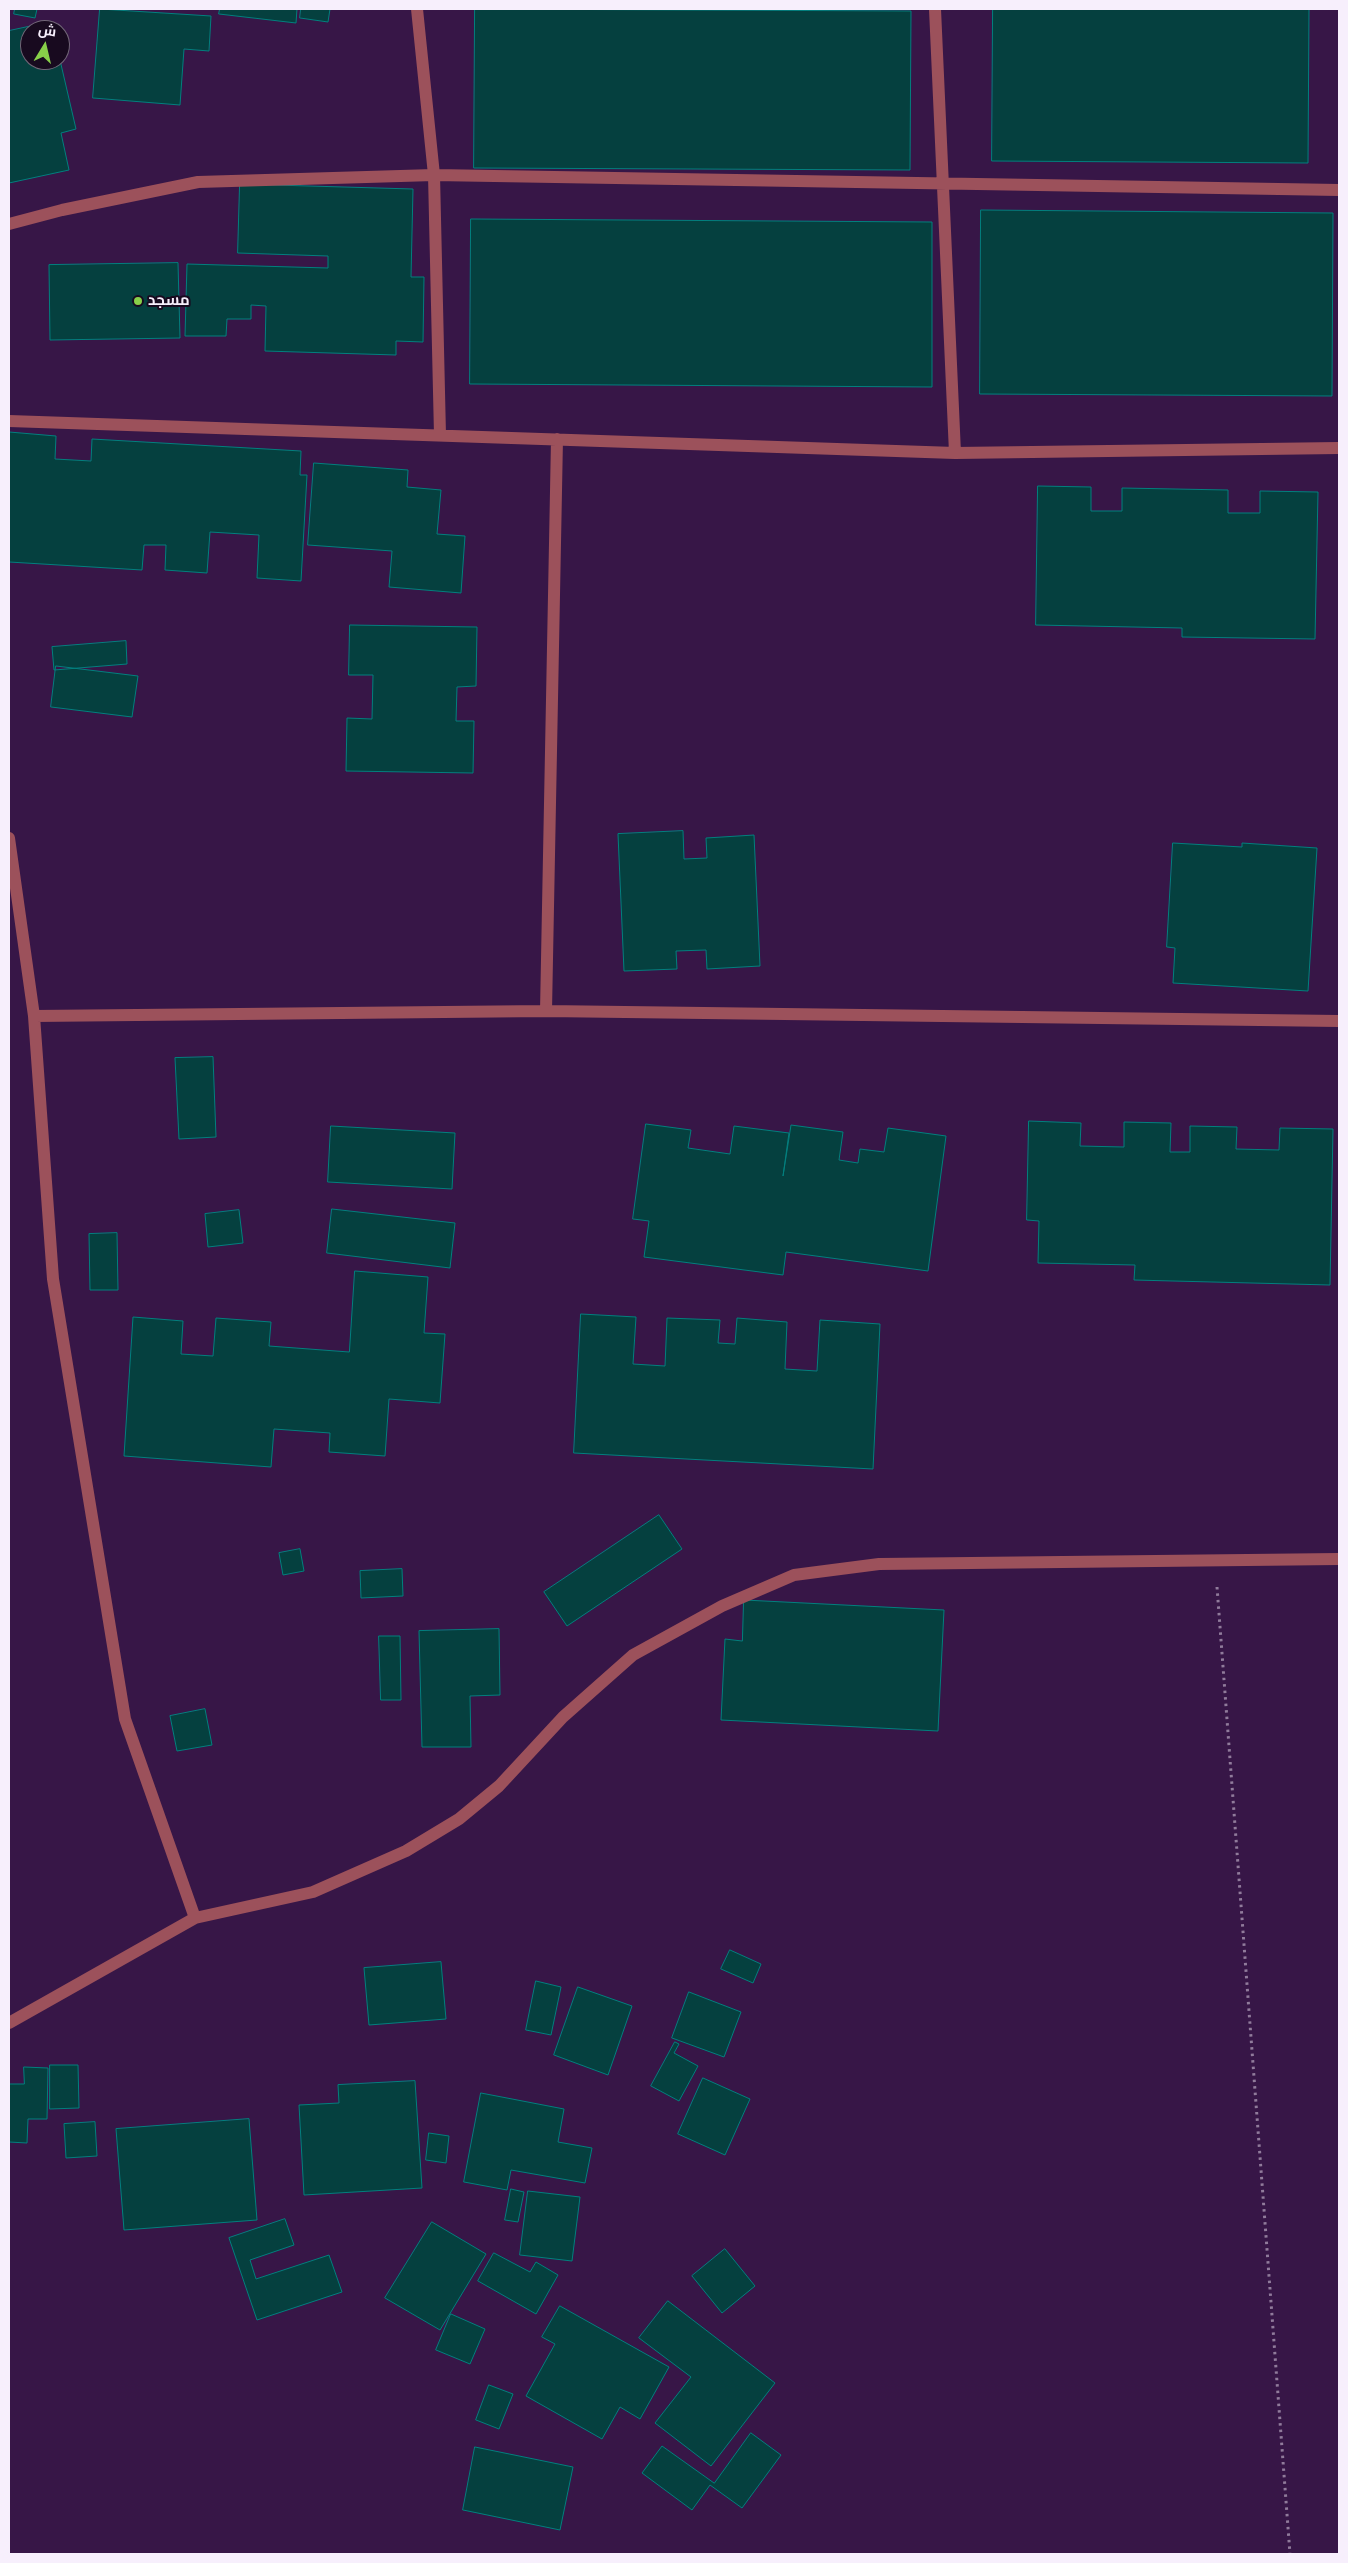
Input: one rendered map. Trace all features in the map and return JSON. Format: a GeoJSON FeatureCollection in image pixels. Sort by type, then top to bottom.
{"type":"FeatureCollection","features":[{"type":"Feature","properties":{"kind":"street"},"geometry":{"type":"LineString","coordinates":[[417,9],[434,175],[440,435]]}},
{"type":"Feature","properties":{"kind":"street"},"geometry":{"type":"LineString","coordinates":[[935,9],[955,453]]}},
{"type":"Feature","properties":{"kind":"street"},"geometry":{"type":"LineString","coordinates":[[9,224],[62,210],[198,182],[434,175],[1339,190]]}},
{"type":"Feature","properties":{"kind":"street"},"geometry":{"type":"LineString","coordinates":[[9,421],[955,453],[1339,448]]}},
{"type":"Feature","properties":{"kind":"street"},"geometry":{"type":"LineString","coordinates":[[546,1011],[557,439]]}},
{"type":"Feature","properties":{"kind":"street"},"geometry":{"type":"LineString","coordinates":[[9,838],[34,1016],[53,1279],[126,1719],[195,1918]]}},
{"type":"Feature","properties":{"kind":"street"},"geometry":{"type":"LineString","coordinates":[[34,1016],[546,1011],[1339,1021]]}},
{"type":"Feature","properties":{"kind":"street"},"geometry":{"type":"LineString","coordinates":[[9,2023],[195,1918],[313,1892],[406,1851],[459,1819],[499,1786],[563,1717],[633,1655],[722,1606],[794,1575],[879,1564],[1215,1562],[1339,1559]]}},
{"type":"Feature","properties":{"kind":"path"},"geometry":{"type":"LineString","coordinates":[[1215,1562],[1290,2554]]}},
{"type":"Feature","properties":{"kind":"building"},"geometry":{"type":"Polygon","coordinates":[[[15,9],[37,9],[35,18],[14,14],[15,9]]]}},
{"type":"Feature","properties":{"kind":"building"},"geometry":{"type":"Polygon","coordinates":[[[100,9],[211,16],[209,51],[184,49],[180,105],[93,98],[100,9]]]}},
{"type":"Feature","properties":{"kind":"building"},"geometry":{"type":"Polygon","coordinates":[[[220,9],[297,9],[296,23],[219,14],[220,9]]]}},
{"type":"Feature","properties":{"kind":"building"},"geometry":{"type":"Polygon","coordinates":[[[301,9],[330,9],[328,22],[300,18],[301,9]]]}},
{"type":"Feature","properties":{"kind":"building"},"geometry":{"type":"Polygon","coordinates":[[[475,9],[911,11],[910,170],[474,168],[475,9]]]}},
{"type":"Feature","properties":{"kind":"building"},"geometry":{"type":"Polygon","coordinates":[[[993,9],[1309,9],[1308,163],[992,161],[993,9]]]}},
{"type":"Feature","properties":{"kind":"building"},"geometry":{"type":"Polygon","coordinates":[[[20,29],[20,70],[62,70],[76,129],[61,133],[69,170],[9,183],[9,31],[20,29]]]}},
{"type":"Feature","properties":{"kind":"building"},"geometry":{"type":"Polygon","coordinates":[[[240,184],[413,189],[411,277],[424,277],[423,342],[396,341],[396,355],[265,351],[266,306],[251,305],[251,319],[227,319],[226,336],[185,336],[187,264],[328,268],[328,256],[238,253],[240,184]]]}},
{"type":"Feature","properties":{"kind":"building"},"geometry":{"type":"Polygon","coordinates":[[[981,210],[1333,213],[1332,396],[980,394],[981,210]]]}},
{"type":"Feature","properties":{"kind":"building"},"geometry":{"type":"Polygon","coordinates":[[[471,219],[932,222],[932,387],[470,384],[471,219]]]}},
{"type":"Feature","properties":{"kind":"building"},"geometry":{"type":"Polygon","coordinates":[[[178,263],[180,338],[50,340],[49,265],[178,263]]]}},
{"type":"Feature","properties":{"kind":"building"},"geometry":{"type":"Polygon","coordinates":[[[9,432],[56,436],[55,459],[91,461],[92,439],[301,451],[300,475],[307,475],[301,581],[257,578],[259,535],[210,532],[207,573],[165,570],[166,545],[144,545],[142,570],[9,562],[9,432]]]}},
{"type":"Feature","properties":{"kind":"building"},"geometry":{"type":"Polygon","coordinates":[[[314,463],[408,470],[407,487],[441,490],[437,534],[465,536],[461,593],[389,587],[392,551],[308,545],[314,463]]]}},
{"type":"Feature","properties":{"kind":"building"},"geometry":{"type":"Polygon","coordinates":[[[1038,486],[1091,487],[1091,511],[1122,511],[1122,488],[1228,490],[1228,513],[1260,513],[1260,491],[1318,492],[1315,639],[1182,637],[1182,628],[1036,625],[1038,486]]]}},
{"type":"Feature","properties":{"kind":"building"},"geometry":{"type":"Polygon","coordinates":[[[350,625],[477,627],[476,686],[457,687],[456,721],[474,721],[473,773],[346,771],[347,718],[372,719],[373,675],[349,675],[350,625]]]}},
{"type":"Feature","properties":{"kind":"building"},"geometry":{"type":"Polygon","coordinates":[[[126,641],[127,664],[54,670],[52,647],[126,641]]]}},
{"type":"Feature","properties":{"kind":"building"},"geometry":{"type":"Polygon","coordinates":[[[56,666],[138,676],[132,717],[51,707],[56,666]]]}},
{"type":"Feature","properties":{"kind":"building"},"geometry":{"type":"Polygon","coordinates":[[[683,831],[684,859],[707,858],[706,838],[754,835],[760,966],[707,969],[706,950],[676,951],[677,969],[624,971],[618,834],[683,831]]]}},
{"type":"Feature","properties":{"kind":"building"},"geometry":{"type":"Polygon","coordinates":[[[1173,843],[1242,847],[1242,843],[1317,848],[1308,991],[1173,983],[1175,948],[1167,947],[1173,843]]]}},
{"type":"Feature","properties":{"kind":"building"},"geometry":{"type":"Polygon","coordinates":[[[213,1057],[216,1137],[179,1139],[175,1058],[213,1057]]]}},
{"type":"Feature","properties":{"kind":"building"},"geometry":{"type":"Polygon","coordinates":[[[1029,1121],[1081,1123],[1080,1146],[1124,1147],[1124,1122],[1171,1123],[1170,1152],[1190,1152],[1190,1126],[1237,1127],[1236,1149],[1279,1150],[1280,1128],[1333,1129],[1330,1285],[1134,1280],[1135,1265],[1038,1263],[1039,1221],[1027,1220],[1029,1121]]]}},
{"type":"Feature","properties":{"kind":"building"},"geometry":{"type":"Polygon","coordinates":[[[646,1124],[691,1130],[688,1148],[730,1154],[734,1126],[789,1133],[783,1176],[791,1125],[843,1132],[839,1160],[858,1163],[860,1149],[884,1152],[888,1128],[946,1136],[928,1271],[786,1252],[783,1275],[644,1257],[649,1221],[633,1219],[646,1124]]]}},
{"type":"Feature","properties":{"kind":"building"},"geometry":{"type":"Polygon","coordinates":[[[331,1126],[455,1133],[452,1189],[328,1182],[331,1126]]]}},
{"type":"Feature","properties":{"kind":"building"},"geometry":{"type":"Polygon","coordinates":[[[332,1209],[455,1223],[450,1268],[327,1253],[332,1209]]]}},
{"type":"Feature","properties":{"kind":"building"},"geometry":{"type":"Polygon","coordinates":[[[239,1210],[243,1243],[208,1247],[205,1214],[239,1210]]]}},
{"type":"Feature","properties":{"kind":"building"},"geometry":{"type":"Polygon","coordinates":[[[117,1233],[118,1290],[90,1290],[89,1234],[117,1233]]]}},
{"type":"Feature","properties":{"kind":"building"},"geometry":{"type":"Polygon","coordinates":[[[355,1271],[428,1277],[424,1333],[445,1334],[440,1403],[389,1399],[385,1456],[329,1452],[330,1433],[274,1429],[271,1467],[124,1456],[133,1317],[183,1321],[181,1354],[213,1356],[216,1318],[271,1322],[269,1346],[349,1352],[355,1271]]]}},
{"type":"Feature","properties":{"kind":"building"},"geometry":{"type":"Polygon","coordinates":[[[581,1314],[636,1317],[633,1364],[665,1366],[667,1318],[720,1320],[718,1343],[735,1344],[737,1318],[787,1322],[785,1369],[817,1371],[820,1320],[880,1324],[873,1469],[574,1453],[581,1314]]]}},
{"type":"Feature","properties":{"kind":"building"},"geometry":{"type":"Polygon","coordinates":[[[659,1515],[682,1549],[567,1626],[544,1592],[659,1515]]]}},
{"type":"Feature","properties":{"kind":"building"},"geometry":{"type":"Polygon","coordinates":[[[300,1549],[304,1571],[283,1575],[279,1553],[300,1549]]]}},
{"type":"Feature","properties":{"kind":"building"},"geometry":{"type":"Polygon","coordinates":[[[402,1569],[403,1596],[361,1598],[360,1571],[402,1569]]]}},
{"type":"Feature","properties":{"kind":"building"},"geometry":{"type":"Polygon","coordinates":[[[744,1600],[944,1610],[938,1731],[721,1720],[725,1639],[742,1641],[744,1600]]]}},
{"type":"Feature","properties":{"kind":"building"},"geometry":{"type":"Polygon","coordinates":[[[499,1629],[500,1695],[470,1696],[471,1747],[422,1747],[419,1631],[499,1629]]]}},
{"type":"Feature","properties":{"kind":"building"},"geometry":{"type":"Polygon","coordinates":[[[379,1636],[400,1636],[401,1700],[381,1700],[379,1636]]]}},
{"type":"Feature","properties":{"kind":"building"},"geometry":{"type":"Polygon","coordinates":[[[205,1709],[212,1745],[177,1751],[170,1716],[205,1709]]]}},
{"type":"Feature","properties":{"kind":"building"},"geometry":{"type":"Polygon","coordinates":[[[730,1950],[761,1964],[753,1983],[721,1969],[730,1950]]]}},
{"type":"Feature","properties":{"kind":"building"},"geometry":{"type":"Polygon","coordinates":[[[441,1962],[446,2019],[369,2025],[364,1968],[441,1962]]]}},
{"type":"Feature","properties":{"kind":"building"},"geometry":{"type":"Polygon","coordinates":[[[536,1981],[561,1987],[551,2035],[526,2030],[536,1981]]]}},
{"type":"Feature","properties":{"kind":"building"},"geometry":{"type":"Polygon","coordinates":[[[578,1987],[632,2006],[608,2075],[554,2055],[578,1987]]]}},
{"type":"Feature","properties":{"kind":"building"},"geometry":{"type":"Polygon","coordinates":[[[689,1992],[741,2012],[724,2057],[672,2038],[689,1992]]]}},
{"type":"Feature","properties":{"kind":"building"},"geometry":{"type":"Polygon","coordinates":[[[675,2042],[679,2044],[674,2053],[698,2066],[679,2101],[651,2086],[675,2042]]]}},
{"type":"Feature","properties":{"kind":"building"},"geometry":{"type":"Polygon","coordinates":[[[50,2065],[78,2065],[79,2108],[50,2109],[50,2065]]]}},
{"type":"Feature","properties":{"kind":"building"},"geometry":{"type":"Polygon","coordinates":[[[24,2067],[48,2068],[47,2119],[28,2119],[27,2143],[9,2142],[9,2084],[24,2084],[24,2067]]]}},
{"type":"Feature","properties":{"kind":"building"},"geometry":{"type":"Polygon","coordinates":[[[703,2078],[750,2099],[725,2155],[678,2134],[703,2078]]]}},
{"type":"Feature","properties":{"kind":"building"},"geometry":{"type":"Polygon","coordinates":[[[415,2081],[422,2188],[304,2195],[299,2105],[339,2103],[338,2085],[415,2081]]]}},
{"type":"Feature","properties":{"kind":"building"},"geometry":{"type":"Polygon","coordinates":[[[481,2093],[564,2109],[558,2142],[592,2148],[585,2183],[511,2170],[507,2190],[464,2182],[481,2093]]]}},
{"type":"Feature","properties":{"kind":"building"},"geometry":{"type":"Polygon","coordinates":[[[249,2119],[257,2220],[124,2230],[116,2129],[249,2119]]]}},
{"type":"Feature","properties":{"kind":"building"},"geometry":{"type":"Polygon","coordinates":[[[95,2122],[97,2156],[66,2158],[64,2124],[95,2122]]]}},
{"type":"Feature","properties":{"kind":"building"},"geometry":{"type":"Polygon","coordinates":[[[429,2133],[449,2136],[446,2163],[426,2160],[429,2133]]]}},
{"type":"Feature","properties":{"kind":"building"},"geometry":{"type":"Polygon","coordinates":[[[511,2189],[524,2192],[518,2222],[505,2220],[511,2189]]]}},
{"type":"Feature","properties":{"kind":"building"},"geometry":{"type":"Polygon","coordinates":[[[528,2191],[580,2197],[572,2261],[520,2255],[528,2191]]]}},
{"type":"Feature","properties":{"kind":"building"},"geometry":{"type":"Polygon","coordinates":[[[285,2219],[294,2245],[250,2260],[256,2279],[329,2255],[342,2292],[257,2320],[229,2238],[285,2219]]]}},
{"type":"Feature","properties":{"kind":"building"},"geometry":{"type":"Polygon","coordinates":[[[432,2222],[486,2254],[440,2330],[385,2298],[432,2222]]]}},
{"type":"Feature","properties":{"kind":"building"},"geometry":{"type":"Polygon","coordinates":[[[725,2249],[755,2286],[722,2313],[692,2276],[725,2249]]]}},
{"type":"Feature","properties":{"kind":"building"},"geometry":{"type":"Polygon","coordinates":[[[494,2253],[530,2272],[536,2262],[558,2275],[536,2314],[478,2281],[494,2253]]]}},
{"type":"Feature","properties":{"kind":"building"},"geometry":{"type":"Polygon","coordinates":[[[668,2301],[775,2383],[711,2466],[655,2423],[691,2377],[639,2338],[668,2301]]]}},
{"type":"Feature","properties":{"kind":"building"},"geometry":{"type":"Polygon","coordinates":[[[560,2306],[669,2367],[640,2419],[620,2407],[602,2439],[526,2396],[555,2344],[542,2337],[560,2306]]]}},
{"type":"Feature","properties":{"kind":"building"},"geometry":{"type":"Polygon","coordinates":[[[451,2314],[485,2329],[470,2364],[436,2350],[451,2314]]]}},
{"type":"Feature","properties":{"kind":"building"},"geometry":{"type":"Polygon","coordinates":[[[489,2385],[513,2394],[499,2429],[476,2420],[489,2385]]]}},
{"type":"Feature","properties":{"kind":"building"},"geometry":{"type":"Polygon","coordinates":[[[751,2433],[781,2455],[742,2508],[710,2485],[692,2510],[642,2473],[662,2446],[714,2483],[751,2433]]]}},
{"type":"Feature","properties":{"kind":"building"},"geometry":{"type":"Polygon","coordinates":[[[475,2447],[573,2467],[560,2530],[463,2510],[475,2447]]]}},
{"type":"Feature","properties":{"kind":"place","name":"مسجد"},"geometry":{"type":"Point","coordinates":[138,301]}}]}
